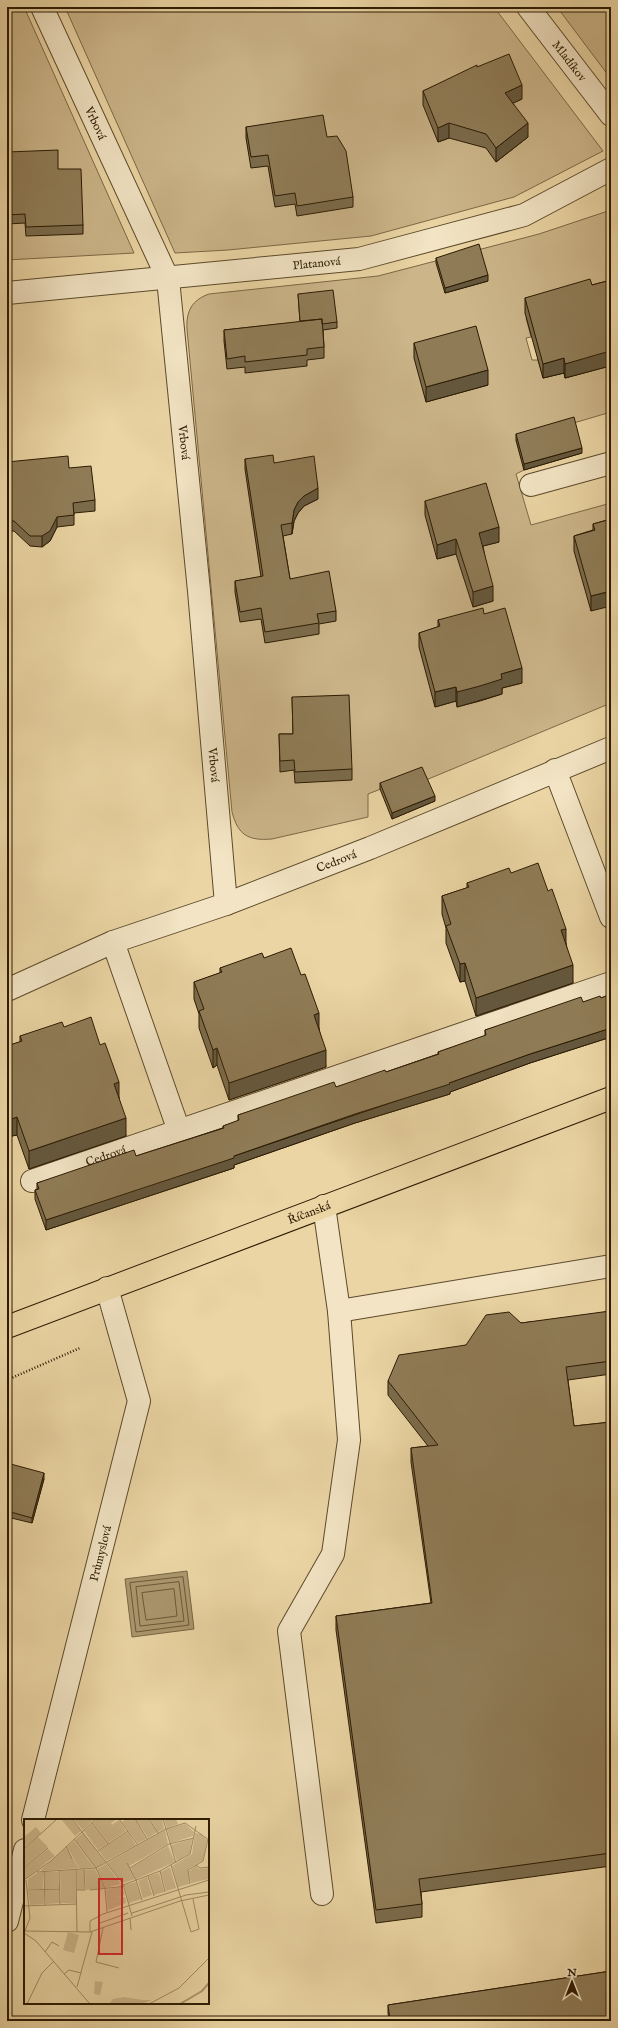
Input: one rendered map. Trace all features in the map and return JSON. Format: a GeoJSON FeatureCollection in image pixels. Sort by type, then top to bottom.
{"type":"FeatureCollection","features":[{"type":"Feature","properties":{"kind":"main road","name":"Říčanská"},"geometry":{"type":"LineString","coordinates":[[7,1327],[611,1098]]}},
{"type":"Feature","properties":{"kind":"street","name":"Vrbová"},"geometry":{"type":"LineString","coordinates":[[42,7],[168,279],[198,583],[226,904]]}},
{"type":"Feature","properties":{"kind":"street","name":"Mladíkov"},"geometry":{"type":"LineString","coordinates":[[528,7],[611,115]]}},
{"type":"Feature","properties":{"kind":"street","name":"Platanová"},"geometry":{"type":"LineString","coordinates":[[7,293],[168,279],[359,259],[524,215],[611,169]]}},
{"type":"Feature","properties":{"kind":"street"},"geometry":{"type":"LineString","coordinates":[[531,485],[611,463]]}},
{"type":"Feature","properties":{"kind":"street","name":"Cedrová"},"geometry":{"type":"LineString","coordinates":[[7,990],[113,942],[226,904],[370,848],[611,748]]}},
{"type":"Feature","properties":{"kind":"street"},"geometry":{"type":"LineString","coordinates":[[555,770],[611,917]]}},
{"type":"Feature","properties":{"kind":"street"},"geometry":{"type":"LineString","coordinates":[[113,942],[180,1131]]}},
{"type":"Feature","properties":{"kind":"street","name":"Cedrová"},"geometry":{"type":"LineString","coordinates":[[32,1182],[611,983]]}},
{"type":"Feature","properties":{"kind":"street"},"geometry":{"type":"LineString","coordinates":[[322,1894],[288,1631],[333,1554],[349,1440],[339,1311],[324,1206]]}},
{"type":"Feature","properties":{"kind":"street"},"geometry":{"type":"LineString","coordinates":[[339,1311],[611,1266]]}},
{"type":"Feature","properties":{"kind":"street","name":"Průmyslová"},"geometry":{"type":"LineString","coordinates":[[33,1819],[139,1401],[107,1288]]}},
{"type":"Feature","properties":{"kind":"street"},"geometry":{"type":"LineString","coordinates":[[7,1921],[24,1854]]}},
{"type":"Feature","properties":{"kind":"path"},"geometry":{"type":"LineString","coordinates":[[7,1380],[80,1348]]}},
{"type":"Feature","properties":{"kind":"shaded area"},"geometry":{"type":"Polygon","coordinates":[[[7,7],[24,7],[134,253],[7,260],[7,7]]]}},
{"type":"Feature","properties":{"kind":"shaded area"},"geometry":{"type":"Polygon","coordinates":[[[65,7],[494,7],[603,151],[514,197],[371,236],[228,250],[175,253],[65,7]]]}},
{"type":"Feature","properties":{"kind":"shaded area"},"geometry":{"type":"Polygon","coordinates":[[[557,7],[611,7],[611,79],[557,7]]]}},
{"type":"Feature","properties":{"kind":"shaded area"},"geometry":{"type":"Polygon","coordinates":[[[611,210],[611,412],[516,440],[524,470],[516,474],[531,525],[611,503],[611,703],[426,780],[422,773],[368,794],[368,817],[272,839],[256,839],[245,835],[237,826],[232,812],[187,329],[191,307],[198,299],[209,294],[378,276],[539,234],[611,210]],[[526,318],[531,337],[526,338],[532,360],[538,360],[543,378],[564,373],[565,378],[587,372],[526,318]]]}},
{"type":"Feature","properties":{"kind":"water"},"geometry":{"type":"Polygon","coordinates":[[[187,1571],[194,1629],[132,1637],[125,1579],[187,1571]]]}},
{"type":"Feature","properties":{"kind":"building"},"geometry":{"type":"Polygon","coordinates":[[[509,54],[522,85],[505,93],[528,123],[496,148],[486,134],[449,123],[438,128],[423,91],[477,65],[477,67],[509,54]]]}},
{"type":"Feature","properties":{"kind":"building"},"geometry":{"type":"Polygon","coordinates":[[[323,115],[327,137],[337,136],[346,151],[353,197],[297,206],[295,193],[275,196],[268,155],[251,157],[246,127],[323,115]]]}},
{"type":"Feature","properties":{"kind":"building"},"geometry":{"type":"Polygon","coordinates":[[[58,150],[58,169],[81,169],[83,225],[26,227],[25,214],[7,215],[7,152],[58,150]]]}},
{"type":"Feature","properties":{"kind":"building"},"geometry":{"type":"Polygon","coordinates":[[[479,244],[488,275],[445,288],[436,258],[479,244]]]}},
{"type":"Feature","properties":{"kind":"building"},"geometry":{"type":"Polygon","coordinates":[[[590,279],[592,285],[611,280],[611,344],[608,345],[610,351],[565,364],[564,358],[543,364],[525,298],[590,279]]]}},
{"type":"Feature","properties":{"kind":"building"},"geometry":{"type":"Polygon","coordinates":[[[333,290],[337,322],[322,324],[322,319],[300,321],[298,294],[333,290]]]}},
{"type":"Feature","properties":{"kind":"building"},"geometry":{"type":"Polygon","coordinates":[[[322,319],[324,347],[307,349],[307,355],[245,362],[245,356],[227,359],[224,330],[322,319]]]}},
{"type":"Feature","properties":{"kind":"building"},"geometry":{"type":"Polygon","coordinates":[[[476,326],[488,370],[426,387],[414,343],[476,326]]]}},
{"type":"Feature","properties":{"kind":"building"},"geometry":{"type":"Polygon","coordinates":[[[574,417],[582,448],[524,464],[516,434],[574,417]]]}},
{"type":"Feature","properties":{"kind":"building"},"geometry":{"type":"Polygon","coordinates":[[[273,455],[274,463],[314,456],[318,488],[304,496],[298,502],[294,510],[292,523],[281,525],[290,579],[329,571],[336,611],[317,614],[319,623],[265,632],[261,608],[240,612],[235,581],[263,576],[245,459],[273,455]]]}},
{"type":"Feature","properties":{"kind":"building"},"geometry":{"type":"Polygon","coordinates":[[[68,456],[69,468],[91,466],[95,500],[73,503],[74,515],[57,517],[50,531],[42,536],[30,536],[14,521],[7,521],[7,462],[68,456]]]}},
{"type":"Feature","properties":{"kind":"building"},"geometry":{"type":"Polygon","coordinates":[[[486,483],[499,527],[479,533],[493,586],[473,592],[456,539],[437,545],[425,501],[486,483]]]}},
{"type":"Feature","properties":{"kind":"building"},"geometry":{"type":"Polygon","coordinates":[[[611,519],[611,591],[591,596],[574,536],[595,530],[593,524],[611,519]]]}},
{"type":"Feature","properties":{"kind":"building"},"geometry":{"type":"Polygon","coordinates":[[[483,608],[484,614],[505,608],[522,668],[501,674],[502,679],[480,686],[457,692],[456,687],[435,692],[419,633],[440,626],[438,620],[483,608]]]}},
{"type":"Feature","properties":{"kind":"building"},"geometry":{"type":"Polygon","coordinates":[[[349,695],[352,769],[295,772],[294,760],[280,761],[279,734],[293,734],[292,697],[349,695]]]}},
{"type":"Feature","properties":{"kind":"building"},"geometry":{"type":"Polygon","coordinates":[[[422,767],[435,796],[392,813],[380,783],[422,767]]]}},
{"type":"Feature","properties":{"kind":"building"},"geometry":{"type":"Polygon","coordinates":[[[538,863],[548,891],[552,889],[566,929],[561,930],[573,965],[476,998],[465,963],[460,964],[446,926],[451,924],[442,896],[469,887],[467,883],[509,868],[511,873],[538,863]]]}},
{"type":"Feature","properties":{"kind":"building"},"geometry":{"type":"Polygon","coordinates":[[[291,948],[301,975],[305,974],[319,1013],[314,1015],[326,1050],[229,1083],[217,1048],[213,1050],[199,1011],[204,1009],[194,982],[222,972],[220,968],[262,953],[264,958],[291,948]]]}},
{"type":"Feature","properties":{"kind":"building"},"geometry":{"type":"Polygon","coordinates":[[[611,994],[611,1028],[530,1054],[449,1083],[450,1084],[355,1114],[234,1156],[234,1158],[46,1220],[35,1190],[39,1189],[37,1183],[134,1150],[136,1156],[224,1128],[223,1126],[239,1120],[238,1115],[334,1082],[336,1087],[385,1070],[386,1072],[439,1054],[438,1052],[486,1035],[485,1030],[581,997],[583,1002],[611,994]]]}},
{"type":"Feature","properties":{"kind":"building"},"geometry":{"type":"Polygon","coordinates":[[[91,1017],[100,1045],[105,1043],[119,1082],[114,1084],[126,1118],[29,1151],[17,1117],[12,1119],[7,1103],[7,1046],[22,1041],[20,1036],[62,1022],[64,1027],[91,1017]]]}},
{"type":"Feature","properties":{"kind":"building"},"geometry":{"type":"Polygon","coordinates":[[[610,1311],[611,1361],[566,1367],[574,1426],[611,1422],[611,1853],[419,1879],[422,1904],[376,1910],[336,1616],[432,1603],[411,1448],[438,1445],[388,1381],[399,1355],[466,1345],[486,1315],[509,1312],[521,1323],[610,1311]]]}},
{"type":"Feature","properties":{"kind":"building"},"geometry":{"type":"Polygon","coordinates":[[[7,1445],[11,1446],[7,1460],[7,1445]]]}},
{"type":"Feature","properties":{"kind":"building"},"geometry":{"type":"Polygon","coordinates":[[[7,1463],[44,1473],[32,1518],[7,1511],[7,1463]]]}},
{"type":"Feature","properties":{"kind":"building"},"geometry":{"type":"Polygon","coordinates":[[[611,1971],[611,2021],[383,2021],[390,2020],[388,2005],[611,1971]]]}}]}
